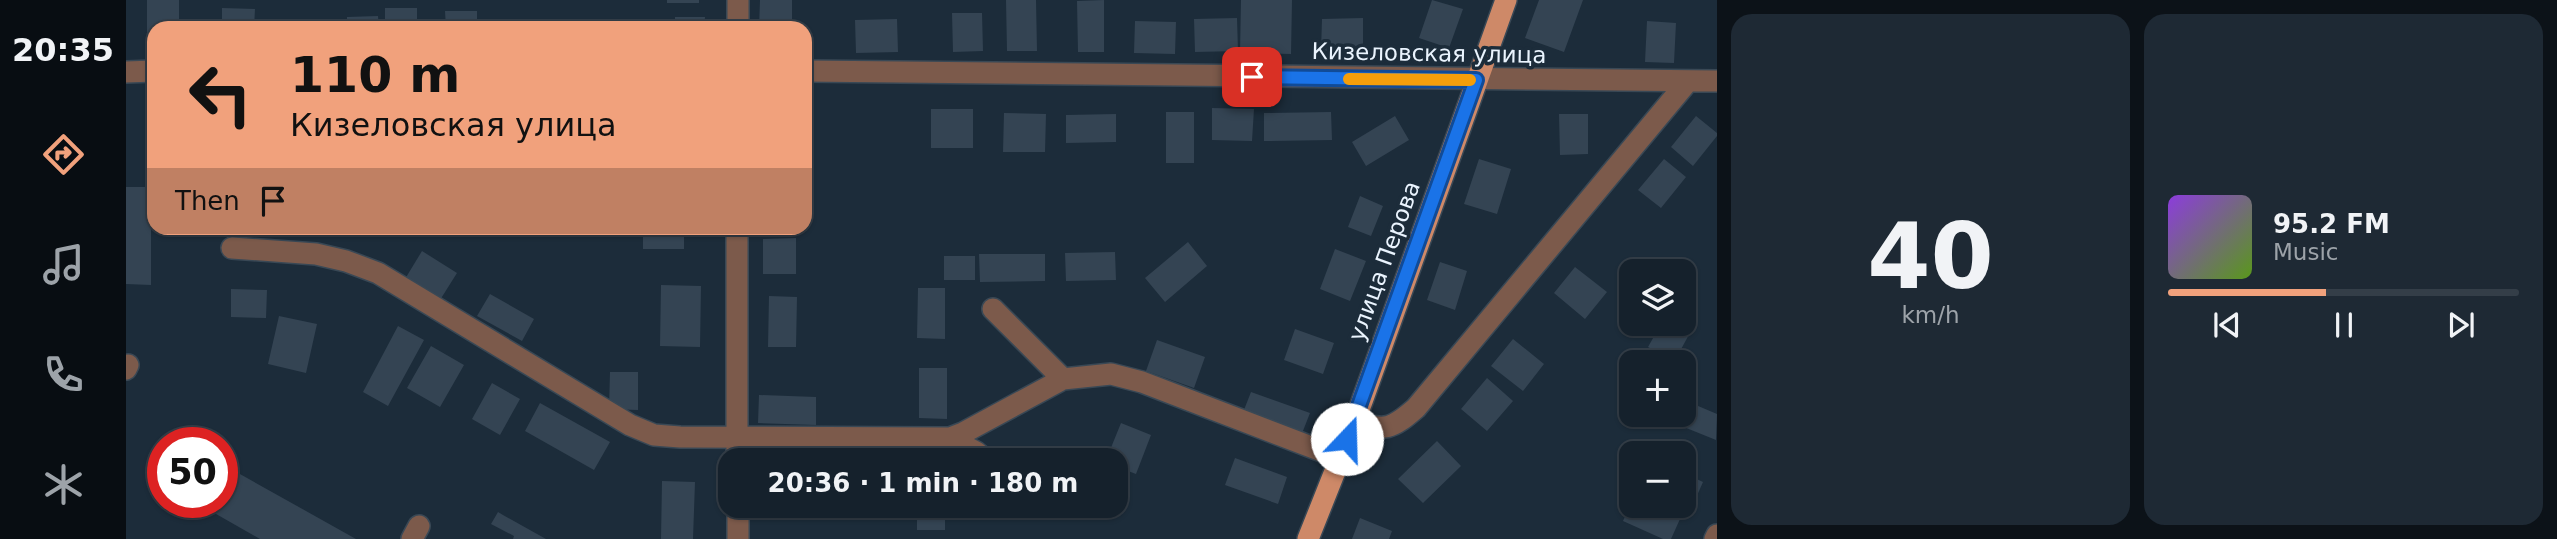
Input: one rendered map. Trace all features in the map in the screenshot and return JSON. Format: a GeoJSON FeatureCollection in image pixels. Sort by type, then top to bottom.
{"type":"FeatureCollection","features":[{"type":"Feature","properties":{"kind":"main road","name":"улица Перова"},"geometry":{"type":"LineString","coordinates":[[1308,539],[1355,421],[1506,0]]}},
{"type":"Feature","properties":{"kind":"street"},"geometry":{"type":"LineString","coordinates":[[738,0],[738,21]]}},
{"type":"Feature","properties":{"kind":"street"},"geometry":{"type":"LineString","coordinates":[[126,72],[147,71]]}},
{"type":"Feature","properties":{"kind":"street","name":"Кизеловская улица"},"geometry":{"type":"LineString","coordinates":[[812,71],[1717,81]]}},
{"type":"Feature","properties":{"kind":"street"},"geometry":{"type":"LineString","coordinates":[[1355,421],[1382,429],[1398,424],[1416,408],[1688,81]]}},
{"type":"Feature","properties":{"kind":"street"},"geometry":{"type":"LineString","coordinates":[[737,235],[737,448]]}},
{"type":"Feature","properties":{"kind":"street"},"geometry":{"type":"LineString","coordinates":[[232,248],[316,254],[378,273],[630,425],[654,435],[737,438],[950,438],[1063,379],[1111,374],[1142,382],[1340,458]]}},
{"type":"Feature","properties":{"kind":"street"},"geometry":{"type":"LineString","coordinates":[[993,309],[1063,379]]}},
{"type":"Feature","properties":{"kind":"street"},"geometry":{"type":"LineString","coordinates":[[950,438],[969,448]]}},
{"type":"Feature","properties":{"kind":"street"},"geometry":{"type":"LineString","coordinates":[[738,518],[738,539]]}},
{"type":"Feature","properties":{"kind":"building"},"geometry":{"type":"Polygon","coordinates":[[[147,0],[179,0],[179,21],[147,21],[147,0]]]}},
{"type":"Feature","properties":{"kind":"building"},"geometry":{"type":"Polygon","coordinates":[[[667,0],[699,0],[699,3],[667,3],[667,0]]]}},
{"type":"Feature","properties":{"kind":"building"},"geometry":{"type":"Polygon","coordinates":[[[760,0],[792,0],[792,21],[759,21],[760,0]]]}},
{"type":"Feature","properties":{"kind":"building"},"geometry":{"type":"Polygon","coordinates":[[[1006,0],[1036,0],[1037,51],[1007,51],[1006,0]]]}},
{"type":"Feature","properties":{"kind":"building"},"geometry":{"type":"Polygon","coordinates":[[[1104,0],[1104,52],[1078,52],[1077,1],[1104,0]]]}},
{"type":"Feature","properties":{"kind":"building"},"geometry":{"type":"Polygon","coordinates":[[[1241,0],[1292,0],[1291,54],[1240,53],[1241,0]]]}},
{"type":"Feature","properties":{"kind":"building"},"geometry":{"type":"Polygon","coordinates":[[[1432,0],[1463,9],[1449,48],[1419,38],[1432,0]]]}},
{"type":"Feature","properties":{"kind":"building"},"geometry":{"type":"Polygon","coordinates":[[[1539,0],[1583,0],[1564,52],[1525,38],[1539,0]]]}},
{"type":"Feature","properties":{"kind":"building"},"geometry":{"type":"Polygon","coordinates":[[[222,8],[255,9],[254,21],[222,21],[222,8]]]}},
{"type":"Feature","properties":{"kind":"building"},"geometry":{"type":"Polygon","coordinates":[[[385,8],[417,8],[417,21],[385,21],[385,8]]]}},
{"type":"Feature","properties":{"kind":"building"},"geometry":{"type":"Polygon","coordinates":[[[445,11],[477,11],[477,21],[446,21],[445,11]]]}},
{"type":"Feature","properties":{"kind":"building"},"geometry":{"type":"Polygon","coordinates":[[[952,13],[982,13],[983,51],[953,52],[952,13]]]}},
{"type":"Feature","properties":{"kind":"building"},"geometry":{"type":"Polygon","coordinates":[[[378,16],[378,21],[347,21],[347,17],[378,16]]]}},
{"type":"Feature","properties":{"kind":"building"},"geometry":{"type":"Polygon","coordinates":[[[675,17],[705,17],[705,21],[675,21],[675,17]]]}},
{"type":"Feature","properties":{"kind":"building"},"geometry":{"type":"Polygon","coordinates":[[[1237,18],[1238,51],[1195,52],[1194,19],[1237,18]]]}},
{"type":"Feature","properties":{"kind":"building"},"geometry":{"type":"Polygon","coordinates":[[[1363,18],[1363,51],[1321,51],[1322,19],[1363,18]]]}},
{"type":"Feature","properties":{"kind":"building"},"geometry":{"type":"Polygon","coordinates":[[[897,19],[898,52],[856,53],[855,20],[897,19]]]}},
{"type":"Feature","properties":{"kind":"building"},"geometry":{"type":"Polygon","coordinates":[[[1135,21],[1176,22],[1175,54],[1134,53],[1135,21]]]}},
{"type":"Feature","properties":{"kind":"building"},"geometry":{"type":"Polygon","coordinates":[[[1647,21],[1676,23],[1674,63],[1645,62],[1647,21]]]}},
{"type":"Feature","properties":{"kind":"building"},"geometry":{"type":"Polygon","coordinates":[[[1212,108],[1254,109],[1252,141],[1212,140],[1212,108]]]}},
{"type":"Feature","properties":{"kind":"building"},"geometry":{"type":"Polygon","coordinates":[[[931,109],[973,109],[973,148],[931,148],[931,109]]]}},
{"type":"Feature","properties":{"kind":"building"},"geometry":{"type":"Polygon","coordinates":[[[1166,112],[1194,112],[1194,163],[1166,163],[1166,112]]]}},
{"type":"Feature","properties":{"kind":"building"},"geometry":{"type":"Polygon","coordinates":[[[1331,112],[1332,140],[1264,141],[1264,113],[1331,112]]]}},
{"type":"Feature","properties":{"kind":"building"},"geometry":{"type":"Polygon","coordinates":[[[1004,113],[1046,114],[1045,152],[1003,152],[1004,113]]]}},
{"type":"Feature","properties":{"kind":"building"},"geometry":{"type":"Polygon","coordinates":[[[1116,114],[1116,142],[1066,143],[1066,115],[1116,114]]]}},
{"type":"Feature","properties":{"kind":"building"},"geometry":{"type":"Polygon","coordinates":[[[1559,114],[1588,114],[1588,154],[1560,155],[1559,114]]]}},
{"type":"Feature","properties":{"kind":"building"},"geometry":{"type":"Polygon","coordinates":[[[1395,116],[1409,140],[1366,166],[1352,142],[1395,116]]]}},
{"type":"Feature","properties":{"kind":"building"},"geometry":{"type":"Polygon","coordinates":[[[1696,116],[1717,133],[1717,136],[1693,166],[1671,147],[1696,116]]]}},
{"type":"Feature","properties":{"kind":"building"},"geometry":{"type":"Polygon","coordinates":[[[1479,159],[1511,169],[1497,214],[1464,204],[1479,159]]]}},
{"type":"Feature","properties":{"kind":"building"},"geometry":{"type":"Polygon","coordinates":[[[1664,159],[1686,177],[1661,208],[1638,190],[1664,159]]]}},
{"type":"Feature","properties":{"kind":"building"},"geometry":{"type":"Polygon","coordinates":[[[126,187],[147,187],[151,285],[126,284],[126,187]]]}},
{"type":"Feature","properties":{"kind":"building"},"geometry":{"type":"Polygon","coordinates":[[[1360,196],[1383,206],[1371,236],[1348,227],[1360,196]]]}},
{"type":"Feature","properties":{"kind":"building"},"geometry":{"type":"Polygon","coordinates":[[[643,235],[684,235],[684,249],[643,249],[643,235]]]}},
{"type":"Feature","properties":{"kind":"building"},"geometry":{"type":"Polygon","coordinates":[[[796,238],[796,274],[763,274],[763,239],[796,238]]]}},
{"type":"Feature","properties":{"kind":"building"},"geometry":{"type":"Polygon","coordinates":[[[1188,242],[1207,266],[1165,302],[1145,278],[1188,242]]]}},
{"type":"Feature","properties":{"kind":"building"},"geometry":{"type":"Polygon","coordinates":[[[1335,249],[1366,261],[1350,301],[1320,289],[1335,249]]]}},
{"type":"Feature","properties":{"kind":"building"},"geometry":{"type":"Polygon","coordinates":[[[422,251],[457,273],[440,300],[405,279],[422,251]]]}},
{"type":"Feature","properties":{"kind":"building"},"geometry":{"type":"Polygon","coordinates":[[[1115,252],[1116,280],[1066,281],[1065,253],[1115,252]]]}},
{"type":"Feature","properties":{"kind":"building"},"geometry":{"type":"Polygon","coordinates":[[[979,254],[1045,254],[1045,281],[980,282],[979,254]]]}},
{"type":"Feature","properties":{"kind":"building"},"geometry":{"type":"Polygon","coordinates":[[[944,256],[975,256],[975,280],[944,280],[944,256]]]}},
{"type":"Feature","properties":{"kind":"building"},"geometry":{"type":"Polygon","coordinates":[[[1440,262],[1467,271],[1455,310],[1427,300],[1440,262]]]}},
{"type":"Feature","properties":{"kind":"building"},"geometry":{"type":"Polygon","coordinates":[[[1575,267],[1607,292],[1585,319],[1554,293],[1575,267]]]}},
{"type":"Feature","properties":{"kind":"building"},"geometry":{"type":"Polygon","coordinates":[[[661,285],[701,286],[700,347],[660,346],[661,285]]]}},
{"type":"Feature","properties":{"kind":"building"},"geometry":{"type":"Polygon","coordinates":[[[918,288],[945,288],[945,339],[917,338],[918,288]]]}},
{"type":"Feature","properties":{"kind":"building"},"geometry":{"type":"Polygon","coordinates":[[[231,289],[267,290],[266,318],[231,317],[231,289]]]}},
{"type":"Feature","properties":{"kind":"building"},"geometry":{"type":"Polygon","coordinates":[[[490,294],[534,319],[522,341],[477,316],[490,294]]]}},
{"type":"Feature","properties":{"kind":"building"},"geometry":{"type":"Polygon","coordinates":[[[769,296],[797,297],[796,347],[768,347],[769,296]]]}},
{"type":"Feature","properties":{"kind":"building"},"geometry":{"type":"Polygon","coordinates":[[[279,316],[317,324],[306,373],[268,364],[279,316]]]}},
{"type":"Feature","properties":{"kind":"building"},"geometry":{"type":"Polygon","coordinates":[[[398,326],[424,340],[388,406],[363,392],[398,326]]]}},
{"type":"Feature","properties":{"kind":"building"},"geometry":{"type":"Polygon","coordinates":[[[1295,329],[1334,343],[1323,374],[1284,360],[1295,329]]]}},
{"type":"Feature","properties":{"kind":"building"},"geometry":{"type":"Polygon","coordinates":[[[1654,336],[1688,336],[1681,350],[1653,350],[1648,347],[1654,336]]]}},
{"type":"Feature","properties":{"kind":"building"},"geometry":{"type":"Polygon","coordinates":[[[1513,339],[1544,364],[1523,391],[1491,366],[1513,339]]]}},
{"type":"Feature","properties":{"kind":"building"},"geometry":{"type":"Polygon","coordinates":[[[1157,340],[1205,357],[1194,388],[1146,371],[1157,340]]]}},
{"type":"Feature","properties":{"kind":"building"},"geometry":{"type":"Polygon","coordinates":[[[431,346],[464,365],[440,407],[407,388],[431,346]]]}},
{"type":"Feature","properties":{"kind":"building"},"geometry":{"type":"Polygon","coordinates":[[[919,368],[947,368],[947,419],[919,418],[919,368]]]}},
{"type":"Feature","properties":{"kind":"building"},"geometry":{"type":"Polygon","coordinates":[[[610,372],[638,372],[638,410],[609,409],[610,372]]]}},
{"type":"Feature","properties":{"kind":"building"},"geometry":{"type":"Polygon","coordinates":[[[1487,378],[1513,401],[1487,431],[1461,409],[1487,378]]]}},
{"type":"Feature","properties":{"kind":"building"},"geometry":{"type":"Polygon","coordinates":[[[492,383],[520,399],[500,435],[472,419],[492,383]]]}},
{"type":"Feature","properties":{"kind":"building"},"geometry":{"type":"Polygon","coordinates":[[[1251,392],[1310,413],[1301,436],[1242,415],[1251,392]]]}},
{"type":"Feature","properties":{"kind":"building"},"geometry":{"type":"Polygon","coordinates":[[[759,395],[816,397],[816,425],[758,423],[759,395]]]}},
{"type":"Feature","properties":{"kind":"building"},"geometry":{"type":"Polygon","coordinates":[[[540,403],[610,442],[594,470],[525,431],[540,403]]]}},
{"type":"Feature","properties":{"kind":"building"},"geometry":{"type":"Polygon","coordinates":[[[1696,405],[1717,414],[1716,440],[1684,427],[1696,427],[1696,405]]]}},
{"type":"Feature","properties":{"kind":"building"},"geometry":{"type":"Polygon","coordinates":[[[1121,423],[1151,435],[1136,474],[1128,471],[1128,448],[1111,448],[1121,423]]]}},
{"type":"Feature","properties":{"kind":"building"},"geometry":{"type":"Polygon","coordinates":[[[1437,441],[1461,466],[1423,503],[1398,479],[1437,441]]]}},
{"type":"Feature","properties":{"kind":"building"},"geometry":{"type":"Polygon","coordinates":[[[1235,458],[1287,477],[1278,504],[1225,485],[1235,458]]]}},
{"type":"Feature","properties":{"kind":"building"},"geometry":{"type":"Polygon","coordinates":[[[238,473],[356,539],[260,539],[223,518],[238,518],[238,473]]]}},
{"type":"Feature","properties":{"kind":"building"},"geometry":{"type":"Polygon","coordinates":[[[1696,479],[1703,482],[1696,498],[1696,479]]]}},
{"type":"Feature","properties":{"kind":"building"},"geometry":{"type":"Polygon","coordinates":[[[662,481],[695,482],[693,539],[661,539],[662,481]]]}},
{"type":"Feature","properties":{"kind":"building"},"geometry":{"type":"Polygon","coordinates":[[[498,512],[546,539],[513,539],[514,536],[491,524],[498,512]]]}},
{"type":"Feature","properties":{"kind":"building"},"geometry":{"type":"Polygon","coordinates":[[[917,518],[945,518],[945,530],[917,530],[917,518]]]}},
{"type":"Feature","properties":{"kind":"building"},"geometry":{"type":"Polygon","coordinates":[[[1360,518],[1392,531],[1389,539],[1352,539],[1360,518]]]}},
{"type":"Feature","properties":{"kind":"building"},"geometry":{"type":"Polygon","coordinates":[[[1624,518],[1680,519],[1671,539],[1663,539],[1623,521],[1624,518]]]}},
{"type":"Feature","properties":{"kind":"slow traffic"},"geometry":{"type":"LineString","coordinates":[[1349,79],[1470,80]]}},
{"type":"Feature","properties":{"kind":"route"},"geometry":{"type":"LineString","coordinates":[[1252,77],[1476,80],[1347,439]]}}]}
